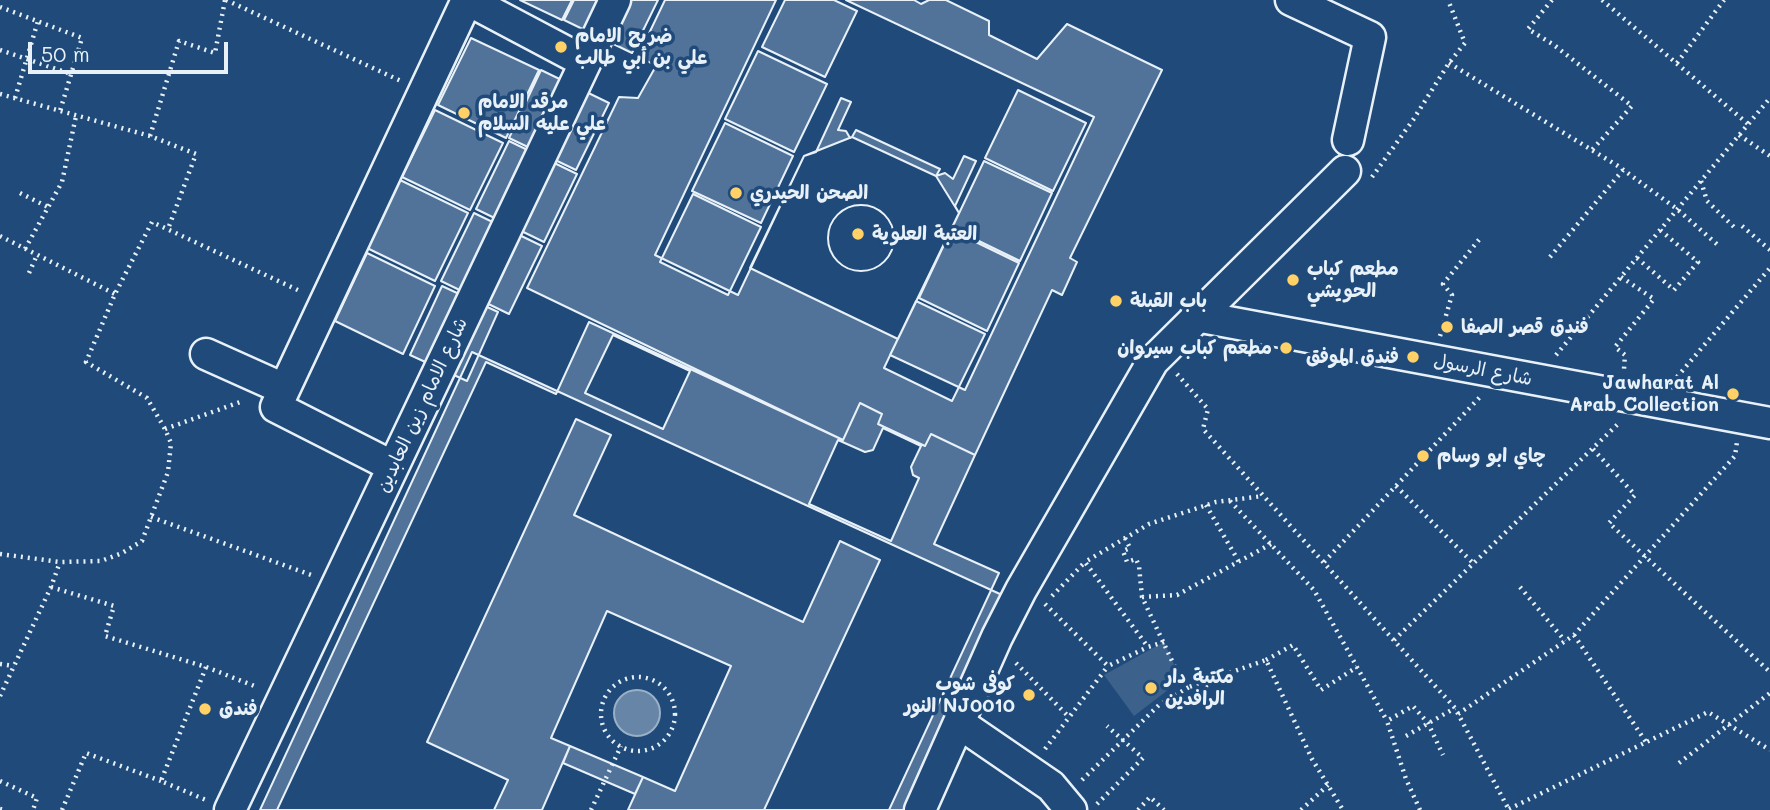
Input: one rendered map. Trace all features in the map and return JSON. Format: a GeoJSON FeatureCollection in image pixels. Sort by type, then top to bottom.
{"type":"FeatureCollection","features":[{"type":"Feature","properties":{"kind":"street"},"geometry":{"type":"LineString","coordinates":[[280,398],[467,0],[585,62]]}},
{"type":"Feature","properties":{"kind":"street","name":"شارع الامام زين العابدين"},"geometry":{"type":"LineString","coordinates":[[230,810],[615,0]]}},
{"type":"Feature","properties":{"kind":"street"},"geometry":{"type":"LineString","coordinates":[[1291,0],[1370,37],[1348,140]]}},
{"type":"Feature","properties":{"kind":"street"},"geometry":{"type":"LineString","coordinates":[[920,810],[997,637],[1021,590],[1153,361],[1196,316],[1357,176]]}},
{"type":"Feature","properties":{"kind":"street","name":"شارع الرسول"},"geometry":{"type":"LineString","coordinates":[[1196,316],[1756,420]]}},
{"type":"Feature","properties":{"kind":"street"},"geometry":{"type":"LineString","coordinates":[[206,354],[393,466]]}},
{"type":"Feature","properties":{"kind":"street"},"geometry":{"type":"LineString","coordinates":[[959,723],[1051,786],[1067,804]]}},
{"type":"Feature","properties":{"kind":"path"},"geometry":{"type":"LineString","coordinates":[[150,136],[179,41],[215,53],[226,0],[424,92]]}},
{"type":"Feature","properties":{"kind":"path"},"geometry":{"type":"LineString","coordinates":[[1357,176],[1413,120],[1448,63],[1465,43],[1448,0]]}},
{"type":"Feature","properties":{"kind":"path"},"geometry":{"type":"LineString","coordinates":[[1552,0],[1528,29],[1554,45],[1632,106],[1592,150]]}},
{"type":"Feature","properties":{"kind":"path"},"geometry":{"type":"LineString","coordinates":[[1602,0],[1748,124]]}},
{"type":"Feature","properties":{"kind":"path"},"geometry":{"type":"LineString","coordinates":[[1677,63],[1724,0]]}},
{"type":"Feature","properties":{"kind":"path"},"geometry":{"type":"LineString","coordinates":[[0,7],[82,38],[60,111]]}},
{"type":"Feature","properties":{"kind":"path"},"geometry":{"type":"LineString","coordinates":[[15,98],[38,21]]}},
{"type":"Feature","properties":{"kind":"path"},"geometry":{"type":"LineString","coordinates":[[0,50],[71,74]]}},
{"type":"Feature","properties":{"kind":"path"},"geometry":{"type":"LineString","coordinates":[[1448,63],[1623,170],[1677,209],[1719,246]]}},
{"type":"Feature","properties":{"kind":"path"},"geometry":{"type":"LineString","coordinates":[[0,94],[150,136],[196,154],[168,229]]}},
{"type":"Feature","properties":{"kind":"path"},"geometry":{"type":"LineString","coordinates":[[1536,380],[1770,98]]}},
{"type":"Feature","properties":{"kind":"path"},"geometry":{"type":"LineString","coordinates":[[1762,107],[1770,113]]}},
{"type":"Feature","properties":{"kind":"path"},"geometry":{"type":"LineString","coordinates":[[25,249],[62,183],[76,116]]}},
{"type":"Feature","properties":{"kind":"path"},"geometry":{"type":"LineString","coordinates":[[1739,135],[1770,156]]}},
{"type":"Feature","properties":{"kind":"path"},"geometry":{"type":"LineString","coordinates":[[1550,257],[1623,170]]}},
{"type":"Feature","properties":{"kind":"path"},"geometry":{"type":"LineString","coordinates":[[1701,181],[1707,201],[1734,227]]}},
{"type":"Feature","properties":{"kind":"path"},"geometry":{"type":"LineString","coordinates":[[19,193],[48,207]]}},
{"type":"Feature","properties":{"kind":"path"},"geometry":{"type":"LineString","coordinates":[[0,554],[60,562],[101,561],[142,541],[168,472],[171,443],[147,398],[86,362],[115,294],[152,222],[302,292]]}},
{"type":"Feature","properties":{"kind":"path"},"geometry":{"type":"LineString","coordinates":[[1742,226],[1770,250]]}},
{"type":"Feature","properties":{"kind":"path"},"geometry":{"type":"LineString","coordinates":[[1637,258],[1674,289],[1698,262],[1660,230]]}},
{"type":"Feature","properties":{"kind":"path"},"geometry":{"type":"LineString","coordinates":[[0,236],[115,294]]}},
{"type":"Feature","properties":{"kind":"path"},"geometry":{"type":"LineString","coordinates":[[1432,360],[1452,295],[1443,284],[1482,236]]}},
{"type":"Feature","properties":{"kind":"path"},"geometry":{"type":"LineString","coordinates":[[29,274],[37,255]]}},
{"type":"Feature","properties":{"kind":"path"},"geometry":{"type":"LineString","coordinates":[[1394,640],[1593,449],[1770,268]]}},
{"type":"Feature","properties":{"kind":"path"},"geometry":{"type":"LineString","coordinates":[[1621,276],[1654,299],[1615,346],[1625,355],[1640,399]]}},
{"type":"Feature","properties":{"kind":"path"},"geometry":{"type":"LineString","coordinates":[[1160,354],[1208,409],[1203,429],[1457,711],[1509,810],[1708,712],[1770,750]]}},
{"type":"Feature","properties":{"kind":"path"},"geometry":{"type":"LineString","coordinates":[[1324,562],[1502,374]]}},
{"type":"Feature","properties":{"kind":"path"},"geometry":{"type":"LineString","coordinates":[[165,429],[255,397],[280,398]]}},
{"type":"Feature","properties":{"kind":"path"},"geometry":{"type":"LineString","coordinates":[[1406,736],[1457,711],[1574,635],[1735,456],[1756,420]]}},
{"type":"Feature","properties":{"kind":"path"},"geometry":{"type":"LineString","coordinates":[[1593,449],[1635,495],[1609,523],[1770,672]]}},
{"type":"Feature","properties":{"kind":"path"},"geometry":{"type":"LineString","coordinates":[[1396,486],[1474,563]]}},
{"type":"Feature","properties":{"kind":"path"},"geometry":{"type":"LineString","coordinates":[[1147,647],[1085,562],[1149,524],[1206,505],[1263,496]]}},
{"type":"Feature","properties":{"kind":"path"},"geometry":{"type":"LineString","coordinates":[[1230,500],[1314,590],[1387,721],[1406,779],[1420,810]]}},
{"type":"Feature","properties":{"kind":"path"},"geometry":{"type":"LineString","coordinates":[[1206,505],[1239,562]]}},
{"type":"Feature","properties":{"kind":"path"},"geometry":{"type":"LineString","coordinates":[[151,517],[338,584]]}},
{"type":"Feature","properties":{"kind":"path"},"geometry":{"type":"LineString","coordinates":[[1125,538],[1130,548],[1123,551],[1128,562],[1136,559],[1139,566],[1142,597],[1181,680],[1189,687]]}},
{"type":"Feature","properties":{"kind":"path"},"geometry":{"type":"LineString","coordinates":[[1142,597],[1177,595],[1271,544]]}},
{"type":"Feature","properties":{"kind":"path"},"geometry":{"type":"LineString","coordinates":[[0,696],[60,562]]}},
{"type":"Feature","properties":{"kind":"path"},"geometry":{"type":"LineString","coordinates":[[51,587],[114,606],[105,636],[206,667],[284,697]]}},
{"type":"Feature","properties":{"kind":"path"},"geometry":{"type":"LineString","coordinates":[[1520,587],[1565,641]]}},
{"type":"Feature","properties":{"kind":"path"},"geometry":{"type":"LineString","coordinates":[[1045,603],[1108,666]]}},
{"type":"Feature","properties":{"kind":"path"},"geometry":{"type":"LineString","coordinates":[[1574,635],[1646,743]]}},
{"type":"Feature","properties":{"kind":"path"},"geometry":{"type":"LineString","coordinates":[[1028,771],[1108,666],[1147,647],[1164,642]]}},
{"type":"Feature","properties":{"kind":"path"},"geometry":{"type":"LineString","coordinates":[[1067,804],[1159,705],[1189,687],[1266,660],[1293,645],[1321,690],[1357,667]]}},
{"type":"Feature","properties":{"kind":"path"},"geometry":{"type":"LineString","coordinates":[[1013,660],[1069,717]]}},
{"type":"Feature","properties":{"kind":"path"},"geometry":{"type":"LineString","coordinates":[[1266,660],[1312,759],[1343,810]]}},
{"type":"Feature","properties":{"kind":"path"},"geometry":{"type":"LineString","coordinates":[[0,664],[14,666]]}},
{"type":"Feature","properties":{"kind":"path"},"geometry":{"type":"LineString","coordinates":[[161,781],[206,667]]}},
{"type":"Feature","properties":{"kind":"path"},"geometry":{"type":"LineString","coordinates":[[632,677],[655,680],[671,696],[675,708],[671,730],[664,740],[653,747],[640,750],[621,746],[608,734],[603,722],[602,710],[606,697],[621,681],[632,677]]}},
{"type":"Feature","properties":{"kind":"path"},"geometry":{"type":"LineString","coordinates":[[1679,763],[1770,694]]}},
{"type":"Feature","properties":{"kind":"path"},"geometry":{"type":"LineString","coordinates":[[1387,721],[1413,706],[1428,723],[1443,755]]}},
{"type":"Feature","properties":{"kind":"path"},"geometry":{"type":"LineString","coordinates":[[1091,810],[1143,758],[1107,726]]}},
{"type":"Feature","properties":{"kind":"path"},"geometry":{"type":"LineString","coordinates":[[591,810],[621,746]]}},
{"type":"Feature","properties":{"kind":"path"},"geometry":{"type":"LineString","coordinates":[[62,810],[86,753],[230,810]]}},
{"type":"Feature","properties":{"kind":"path"},"geometry":{"type":"LineString","coordinates":[[0,781],[37,798],[33,810]]}},
{"type":"Feature","properties":{"kind":"path"},"geometry":{"type":"LineString","coordinates":[[1301,810],[1328,785]]}},
{"type":"Feature","properties":{"kind":"path"},"geometry":{"type":"LineString","coordinates":[[1138,810],[1150,797],[1164,810]]}},
{"type":"Feature","properties":{"kind":"shaded area"},"geometry":{"type":"Polygon","coordinates":[[[1164,642],[1181,680],[1134,716],[1104,675],[1164,642]]]}},
{"type":"Feature","properties":{"kind":"shaded area"},"geometry":{"type":"Polygon","coordinates":[[[637,690],[654,696],[660,713],[654,730],[637,736],[620,730],[614,713],[620,696],[637,690]]]}},
{"type":"Feature","properties":{"kind":"building"},"geometry":{"type":"Polygon","coordinates":[[[520,0],[572,0],[562,20],[520,0]]]}},
{"type":"Feature","properties":{"kind":"building"},"geometry":{"type":"Polygon","coordinates":[[[574,0],[658,0],[632,53],[564,20],[574,0]]]}},
{"type":"Feature","properties":{"kind":"building","name":"العتبة العلوية"},"geometry":{"type":"Polygon","coordinates":[[[665,0],[776,0],[655,255],[738,295],[804,156],[816,152],[841,98],[851,102],[838,130],[846,131],[850,138],[936,176],[945,173],[953,179],[964,156],[976,161],[955,206],[959,213],[890,355],[965,390],[1094,117],[846,0],[914,0],[921,4],[929,0],[946,0],[989,21],[989,35],[1037,59],[1067,24],[1162,70],[1070,258],[1077,262],[1062,295],[1052,290],[975,455],[931,434],[925,446],[878,424],[882,414],[860,403],[843,440],[527,288],[619,97],[638,98],[656,66],[642,58],[642,48],[665,0]]]}},
{"type":"Feature","properties":{"kind":"building"},"geometry":{"type":"Polygon","coordinates":[[[785,0],[834,0],[857,11],[825,77],[762,47],[785,0]]]}},
{"type":"Feature","properties":{"kind":"building"},"geometry":{"type":"Polygon","coordinates":[[[471,38],[539,70],[506,138],[438,105],[471,38]]]}},
{"type":"Feature","properties":{"kind":"building"},"geometry":{"type":"Polygon","coordinates":[[[758,51],[827,84],[794,152],[725,119],[758,51]]]}},
{"type":"Feature","properties":{"kind":"building"},"geometry":{"type":"Polygon","coordinates":[[[541,70],[609,103],[576,170],[509,138],[541,70]]]}},
{"type":"Feature","properties":{"kind":"building"},"geometry":{"type":"Polygon","coordinates":[[[1018,90],[1086,123],[1053,191],[985,158],[1018,90]]]}},
{"type":"Feature","properties":{"kind":"building"},"geometry":{"type":"Polygon","coordinates":[[[435,110],[503,143],[470,210],[402,177],[435,110]]]}},
{"type":"Feature","properties":{"kind":"building"},"geometry":{"type":"Polygon","coordinates":[[[725,123],[793,156],[761,223],[692,191],[725,123]]]}},
{"type":"Feature","properties":{"kind":"building"},"geometry":{"type":"Polygon","coordinates":[[[856,130],[940,169],[936,176],[852,137],[856,130]]]}},
{"type":"Feature","properties":{"kind":"building"},"geometry":{"type":"Polygon","coordinates":[[[852,137],[936,176],[959,213],[898,339],[750,268],[804,156],[852,137]]]}},
{"type":"Feature","properties":{"kind":"building"},"geometry":{"type":"Polygon","coordinates":[[[509,141],[577,174],[544,242],[476,209],[509,141]]]}},
{"type":"Feature","properties":{"kind":"building"},"geometry":{"type":"Polygon","coordinates":[[[984,161],[1052,193],[1020,261],[952,228],[984,161]]]}},
{"type":"Feature","properties":{"kind":"building"},"geometry":{"type":"Polygon","coordinates":[[[400,180],[468,213],[435,281],[367,248],[400,180]]]}},
{"type":"Feature","properties":{"kind":"building"},"geometry":{"type":"Polygon","coordinates":[[[693,194],[761,227],[728,295],[660,262],[693,194]]]}},
{"type":"Feature","properties":{"kind":"building"},"geometry":{"type":"Polygon","coordinates":[[[854,205],[868,205],[880,210],[889,219],[894,238],[892,251],[885,262],[868,271],[854,271],[842,266],[833,257],[828,245],[828,231],[833,219],[842,210],[854,205]]]}},
{"type":"Feature","properties":{"kind":"building"},"geometry":{"type":"Polygon","coordinates":[[[854,205],[868,205],[880,210],[889,219],[894,238],[892,251],[885,262],[868,271],[854,271],[842,266],[833,257],[828,245],[828,231],[833,219],[842,210],[854,205]]]}},
{"type":"Feature","properties":{"kind":"building"},"geometry":{"type":"Polygon","coordinates":[[[474,213],[542,246],[509,314],[441,281],[474,213]]]}},
{"type":"Feature","properties":{"kind":"building"},"geometry":{"type":"Polygon","coordinates":[[[951,230],[1019,263],[987,331],[919,298],[951,230]]]}},
{"type":"Feature","properties":{"kind":"building"},"geometry":{"type":"Polygon","coordinates":[[[367,253],[435,286],[403,354],[335,321],[367,253]]]}},
{"type":"Feature","properties":{"kind":"building"},"geometry":{"type":"Polygon","coordinates":[[[442,286],[498,312],[467,381],[410,355],[442,286]]]}},
{"type":"Feature","properties":{"kind":"building"},"geometry":{"type":"Polygon","coordinates":[[[916,301],[985,334],[952,401],[884,368],[916,301]]]}},
{"type":"Feature","properties":{"kind":"building"},"geometry":{"type":"Polygon","coordinates":[[[589,322],[843,440],[860,403],[882,414],[878,424],[925,446],[931,434],[975,455],[934,544],[999,573],[889,810],[764,810],[880,560],[840,541],[803,622],[574,515],[611,435],[576,419],[427,742],[508,780],[494,810],[277,810],[486,362],[556,394],[589,322]],[[613,335],[585,393],[663,429],[690,371],[613,335]],[[883,428],[873,450],[865,452],[838,440],[809,504],[891,541],[919,478],[913,475],[911,467],[921,446],[883,428]]]}},
{"type":"Feature","properties":{"kind":"building"},"geometry":{"type":"Polygon","coordinates":[[[472,352],[1013,600],[917,810],[628,810],[643,777],[675,791],[731,666],[607,611],[551,738],[570,746],[542,810],[260,810],[472,352]]]}},
{"type":"Feature","properties":{"kind":"building"},"geometry":{"type":"Polygon","coordinates":[[[570,746],[643,777],[635,794],[563,763],[570,746]]]}},
{"type":"Feature","properties":{"kind":"place","name":"ضريح الامام علي بن أبي طالب"},"geometry":{"type":"Point","coordinates":[561,47]}},
{"type":"Feature","properties":{"kind":"place","name":"مرقد الامام علي عليه السلام"},"geometry":{"type":"Point","coordinates":[464,113]}},
{"type":"Feature","properties":{"kind":"place","name":"الصحن الحيدري"},"geometry":{"type":"Point","coordinates":[736,193]}},
{"type":"Feature","properties":{"kind":"place","name":"العتبة العلوية"},"geometry":{"type":"Point","coordinates":[858,234]}},
{"type":"Feature","properties":{"kind":"place","name":"مطعم كباب الحويشي"},"geometry":{"type":"Point","coordinates":[1293,280]}},
{"type":"Feature","properties":{"kind":"place","name":"باب القبلة"},"geometry":{"type":"Point","coordinates":[1116,301]}},
{"type":"Feature","properties":{"kind":"place","name":"فندق قصر الصفا"},"geometry":{"type":"Point","coordinates":[1447,327]}},
{"type":"Feature","properties":{"kind":"place","name":"مطعم كباب سيروان"},"geometry":{"type":"Point","coordinates":[1286,348]}},
{"type":"Feature","properties":{"kind":"place","name":"فندق الموفق"},"geometry":{"type":"Point","coordinates":[1413,357]}},
{"type":"Feature","properties":{"kind":"place","name":"Jawharat Al Arab Collection"},"geometry":{"type":"Point","coordinates":[1733,394]}},
{"type":"Feature","properties":{"kind":"place","name":"چاي ابو وسام"},"geometry":{"type":"Point","coordinates":[1423,456]}},
{"type":"Feature","properties":{"kind":"place","name":"مكتبة دار الرافدين"},"geometry":{"type":"Point","coordinates":[1151,688]}},
{"type":"Feature","properties":{"kind":"place","name":"کوفی شوب النور NJ0010"},"geometry":{"type":"Point","coordinates":[1029,695]}},
{"type":"Feature","properties":{"kind":"place","name":"فندق"},"geometry":{"type":"Point","coordinates":[205,709]}}]}
